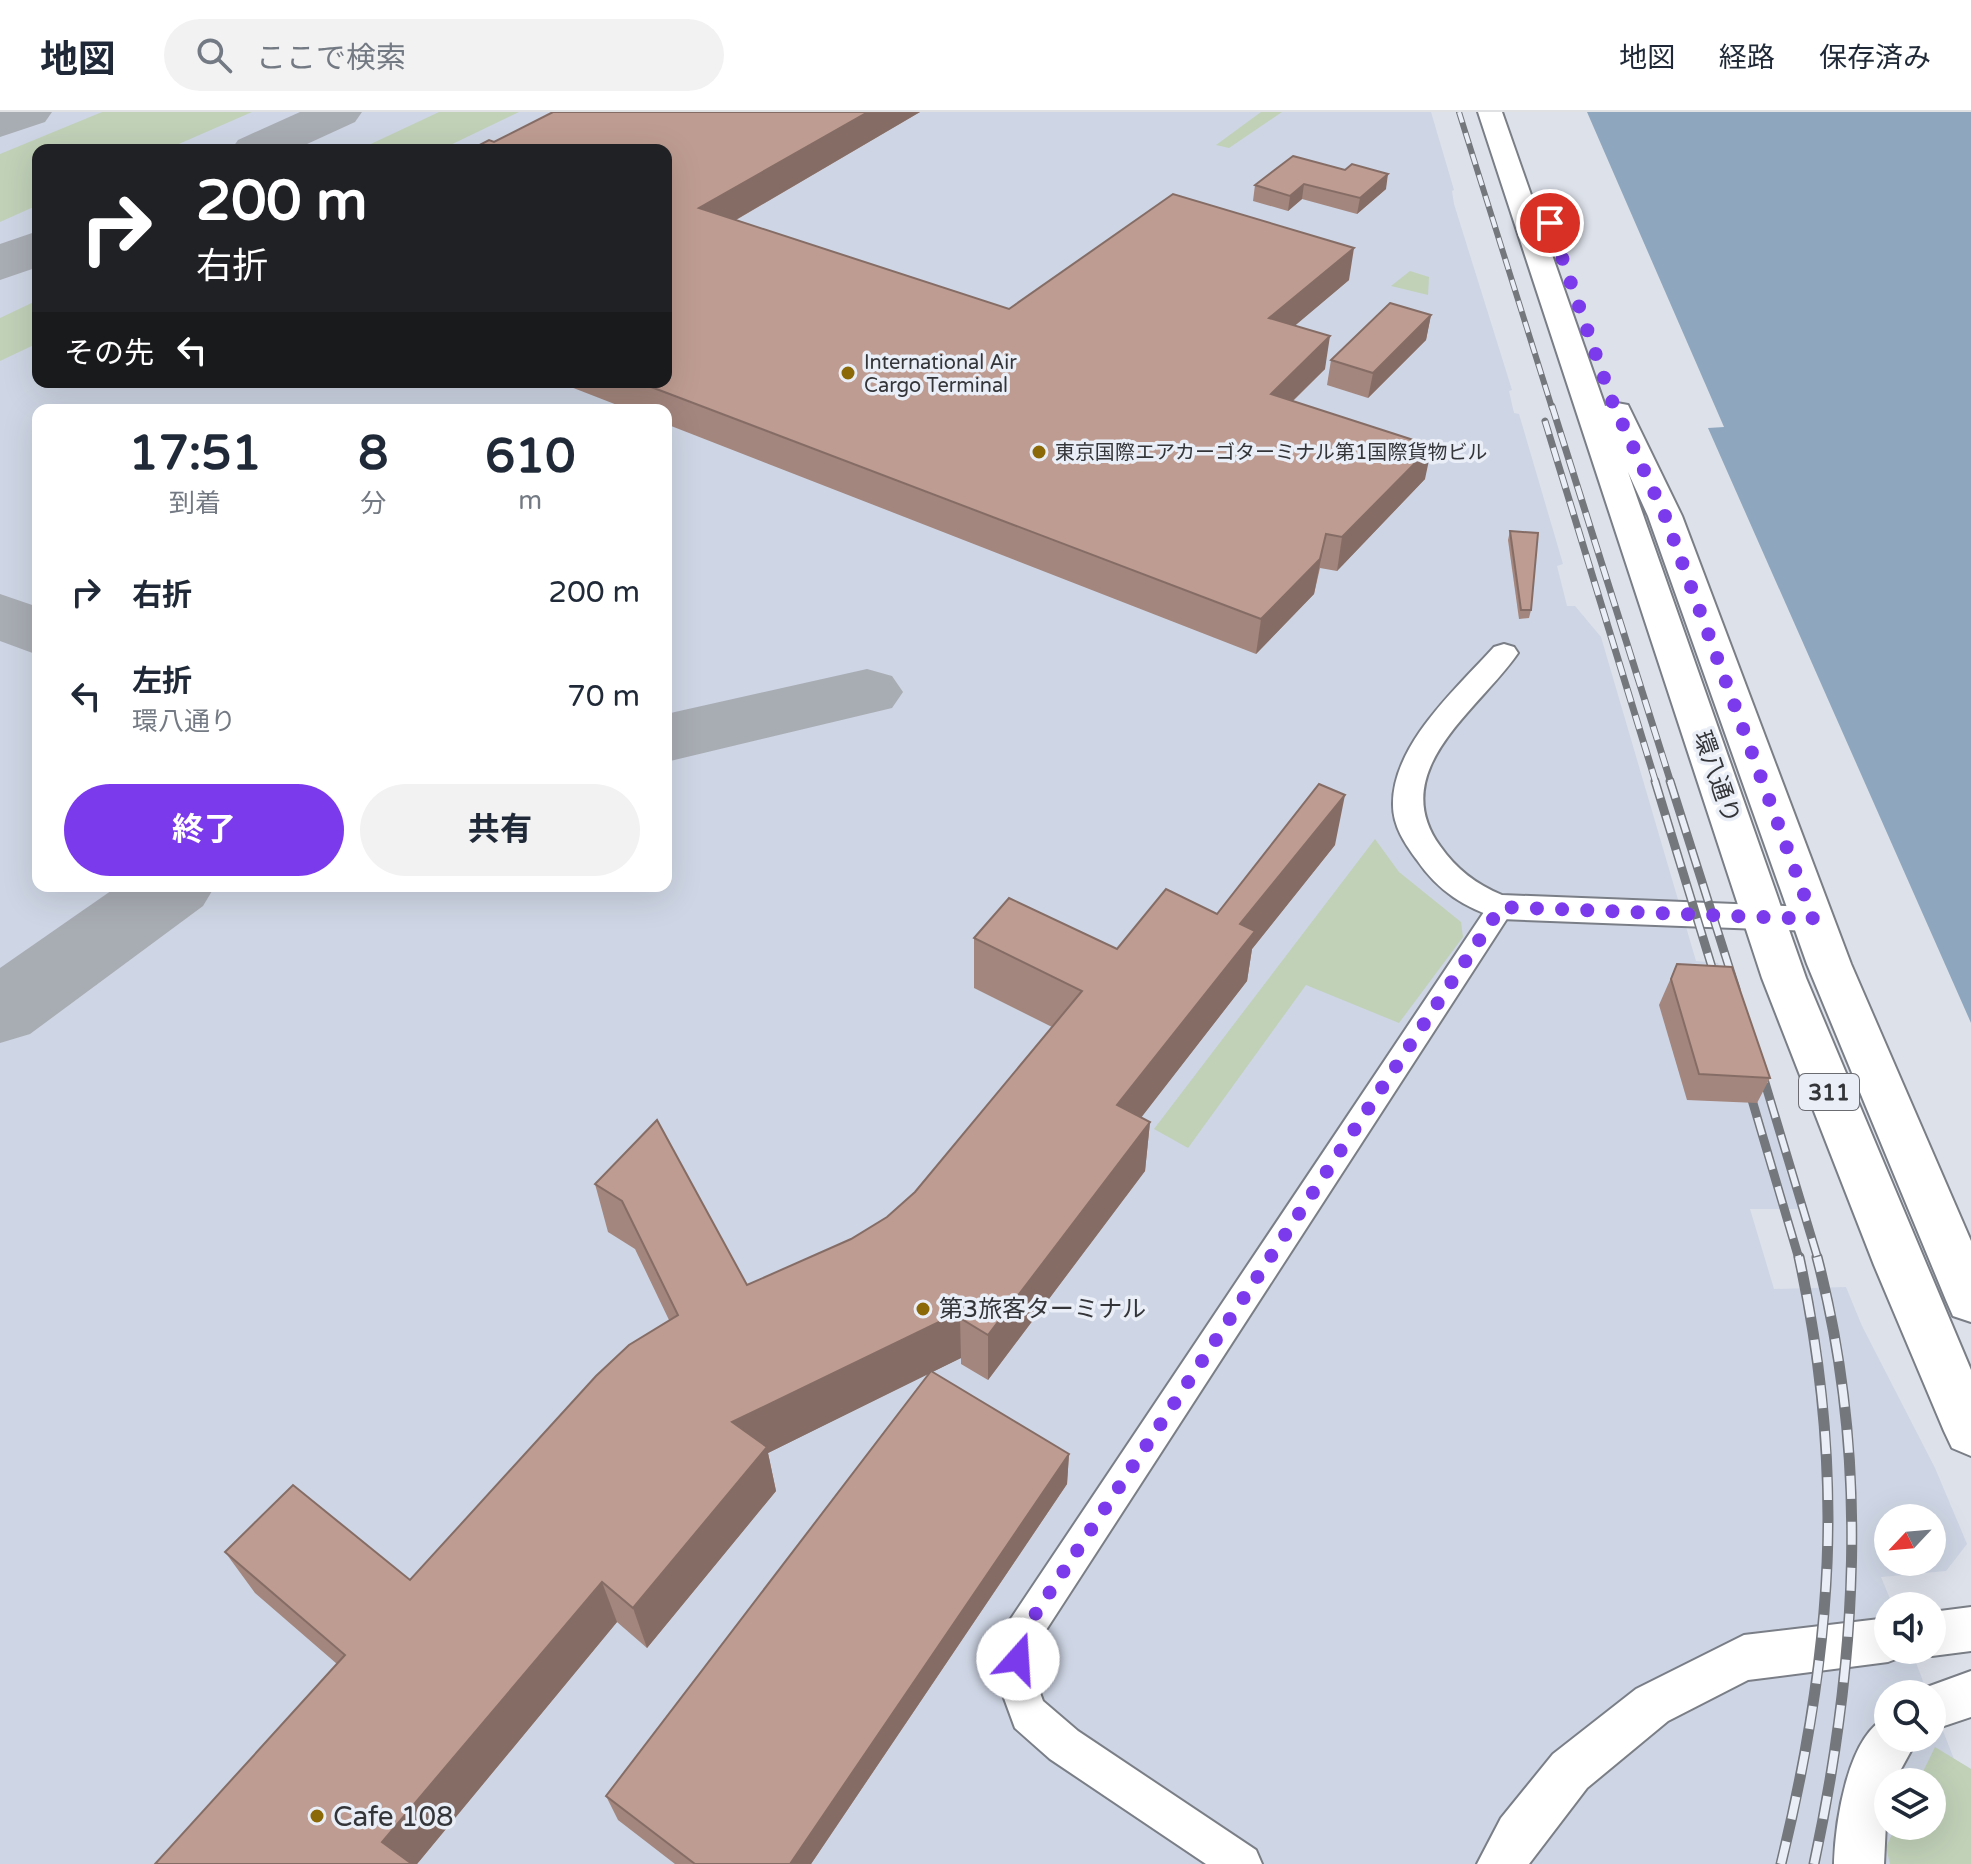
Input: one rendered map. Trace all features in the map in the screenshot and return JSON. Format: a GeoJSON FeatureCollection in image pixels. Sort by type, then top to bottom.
{"type":"FeatureCollection","features":[{"type":"Feature","properties":{"kind":"main road","name":"環八通り"},"geometry":{"type":"LineString","coordinates":[[1490,112],[1784,978],[1899,1265],[1971,1431]]}},
{"type":"Feature","properties":{"kind":"main road","name":"環八通り"},"geometry":{"type":"LineString","coordinates":[[1510,112],[1612,401],[1665,516],[1813,919],[1895,1124],[1971,1300]]}},
{"type":"Feature","properties":{"kind":"street"},"geometry":{"type":"LineString","coordinates":[[1504,653],[1417,757],[1408,783],[1407,815],[1424,851],[1459,889],[1501,907],[1813,919]]}},
{"type":"Feature","properties":{"kind":"street"},"geometry":{"type":"LineString","coordinates":[[1242,1864],[1064,1745],[1029,1714],[1016,1679],[1019,1639],[1501,907]]}},
{"type":"Feature","properties":{"kind":"street"},"geometry":{"type":"LineString","coordinates":[[1946,1632],[1971,1629]]}},
{"type":"Feature","properties":{"kind":"street"},"geometry":{"type":"LineString","coordinates":[[1502,1864],[1518,1835],[1570,1771],[1652,1705],[1744,1658],[1874,1642]]}},
{"type":"Feature","properties":{"kind":"street"},"geometry":{"type":"LineString","coordinates":[[1946,1702],[1971,1694]]}},
{"type":"Feature","properties":{"kind":"street"},"geometry":{"type":"LineString","coordinates":[[1859,1864],[1859,1818],[1866,1793],[1885,1752]]}},
{"type":"Feature","properties":{"kind":"shaded area"},"geometry":{"type":"Polygon","coordinates":[[[0,112],[1431,112],[1454,190],[1454,204],[1512,390],[1509,391],[1514,413],[1519,414],[1563,564],[1557,566],[1567,606],[1575,606],[1601,637],[1696,961],[1718,963],[1808,1209],[1750,1209],[1774,1289],[1846,1287],[1862,1326],[1935,1468],[1967,1544],[1946,1571],[1946,1504],[1874,1504],[1874,1576],[1892,1576],[1881,1577],[1887,1592],[1874,1592],[1874,1664],[1916,1664],[1923,1680],[1874,1680],[1874,1752],[1946,1752],[1946,1739],[1954,1759],[1971,1769],[1971,1864],[0,1864],[0,112]]]}},
{"type":"Feature","properties":{"kind":"green space"},"geometry":{"type":"Polygon","coordinates":[[[102,112],[252,112],[179,144],[32,144],[32,208],[0,222],[0,154],[102,112]]]}},
{"type":"Feature","properties":{"kind":"green space"},"geometry":{"type":"Polygon","coordinates":[[[439,112],[519,112],[452,144],[371,144],[439,112]]]}},
{"type":"Feature","properties":{"kind":"green space"},"geometry":{"type":"Polygon","coordinates":[[[1261,112],[1282,112],[1229,148],[1216,145],[1261,112]]]}},
{"type":"Feature","properties":{"kind":"green space"},"geometry":{"type":"Polygon","coordinates":[[[1410,271],[1429,277],[1428,295],[1391,286],[1410,271]]]}},
{"type":"Feature","properties":{"kind":"green space"},"geometry":{"type":"Polygon","coordinates":[[[32,303],[32,346],[0,361],[0,318],[32,303]]]}},
{"type":"Feature","properties":{"kind":"green space"},"geometry":{"type":"Polygon","coordinates":[[[1375,839],[1399,872],[1461,922],[1463,937],[1399,1023],[1306,985],[1188,1148],[1154,1129],[1375,839]]]}},
{"type":"Feature","properties":{"kind":"green space"},"geometry":{"type":"Polygon","coordinates":[[[1933,1752],[1943,1752],[1971,1769],[1971,1864],[1890,1864],[1886,1847],[1889,1840],[1946,1840],[1946,1768],[1925,1768],[1933,1752]]]}},
{"type":"Feature","properties":{"kind":"water"},"geometry":{"type":"Polygon","coordinates":[[[1587,112],[1971,112],[1971,1023],[1708,428],[1724,427],[1587,112]]]}},
{"type":"Feature","properties":{"kind":"building","name":"東京国際エアカーゴターミナル第1国際貨物ビル"},"geometry":{"type":"Polygon","coordinates":[[[553,112],[868,112],[699,208],[1009,309],[1173,194],[1354,248],[1269,318],[1330,336],[1271,394],[1432,446],[1342,537],[1326,534],[1320,559],[1261,619],[654,388],[672,388],[672,144],[481,144],[489,140],[494,142],[553,112]]]}},
{"type":"Feature","properties":{"kind":"building"},"geometry":{"type":"Polygon","coordinates":[[[1293,156],[1345,170],[1352,164],[1388,174],[1360,198],[1304,184],[1290,196],[1255,185],[1293,156]]]}},
{"type":"Feature","properties":{"kind":"building"},"geometry":{"type":"Polygon","coordinates":[[[1390,303],[1431,315],[1373,373],[1331,360],[1390,303]]]}},
{"type":"Feature","properties":{"kind":"building"},"geometry":{"type":"Polygon","coordinates":[[[1510,531],[1538,533],[1531,610],[1521,610],[1510,531]]]}},
{"type":"Feature","properties":{"kind":"building","name":"第3旅客ターミナル"},"geometry":{"type":"Polygon","coordinates":[[[1319,784],[1345,795],[1240,924],[1255,931],[1117,1105],[1150,1122],[988,1335],[960,1318],[968,1308],[732,1422],[767,1447],[633,1608],[602,1582],[382,1842],[412,1864],[155,1864],[345,1655],[225,1552],[293,1485],[410,1580],[596,1376],[629,1345],[678,1315],[622,1201],[595,1184],[657,1120],[747,1285],[851,1239],[887,1217],[915,1192],[1082,991],[974,938],[1009,898],[1117,949],[1166,889],[1217,914],[1319,784]]]}},
{"type":"Feature","properties":{"kind":"building"},"geometry":{"type":"Polygon","coordinates":[[[1677,964],[1732,967],[1770,1078],[1699,1074],[1671,979],[1677,964]]]}},
{"type":"Feature","properties":{"kind":"building"},"geometry":{"type":"Polygon","coordinates":[[[931,1371],[1069,1454],[790,1864],[695,1864],[606,1796],[931,1371]]]}},
{"type":"Feature","properties":{"kind":"taxiway"},"geometry":{"type":"LineString","coordinates":[[0,123],[29,112]]}},
{"type":"Feature","properties":{"kind":"taxiway"},"geometry":{"type":"LineString","coordinates":[[268,144],[339,112]]}},
{"type":"Feature","properties":{"kind":"taxiway"},"geometry":{"type":"LineString","coordinates":[[0,264],[32,250]]}},
{"type":"Feature","properties":{"kind":"taxiway"},"geometry":{"type":"LineString","coordinates":[[0,614],[32,631]]}},
{"type":"Feature","properties":{"kind":"taxiway"},"geometry":{"type":"LineString","coordinates":[[672,737],[867,692]]}},
{"type":"Feature","properties":{"kind":"taxiway"},"geometry":{"type":"LineString","coordinates":[[0,1011],[167,892]]}},
{"type":"Feature","properties":{"kind":"railway"},"geometry":{"type":"LineString","coordinates":[[1459,112],[1552,408]]}},
{"type":"Feature","properties":{"kind":"railway"},"geometry":{"type":"LineString","coordinates":[[1552,406],[1671,783]]}},
{"type":"Feature","properties":{"kind":"railway"},"geometry":{"type":"LineString","coordinates":[[1545,421],[1656,783]]}},
{"type":"Feature","properties":{"kind":"railway"},"geometry":{"type":"LineString","coordinates":[[1655,781],[1718,987]]}},
{"type":"Feature","properties":{"kind":"railway"},"geometry":{"type":"LineString","coordinates":[[1670,781],[1736,989]]}},
{"type":"Feature","properties":{"kind":"railway"},"geometry":{"type":"LineString","coordinates":[[1760,1066],[1818,1259]]}},
{"type":"Feature","properties":{"kind":"railway"},"geometry":{"type":"LineString","coordinates":[[1747,1083],[1799,1259]]}},
{"type":"Feature","properties":{"kind":"railway"},"geometry":{"type":"LineString","coordinates":[[1781,1864],[1812,1709],[1822,1635],[1827,1562],[1828,1488],[1823,1413],[1814,1337],[1799,1257]]}},
{"type":"Feature","properties":{"kind":"railway"},"geometry":{"type":"LineString","coordinates":[[1814,1864],[1840,1712],[1852,1560],[1851,1485],[1845,1409],[1834,1333],[1817,1257]]}},
{"type":"Feature","properties":{"kind":"place","name":"International Air Cargo Terminal"},"geometry":{"type":"Point","coordinates":[848,373]}},
{"type":"Feature","properties":{"kind":"place","name":"東京国際エアカーゴターミナル第1国際貨物ビル"},"geometry":{"type":"Point","coordinates":[1039,452]}},
{"type":"Feature","properties":{"kind":"place","name":"第3旅客ターミナル"},"geometry":{"type":"Point","coordinates":[923,1309]}},
{"type":"Feature","properties":{"kind":"place","name":"Cafe 108"},"geometry":{"type":"Point","coordinates":[317,1816]}},
{"type":"Feature","properties":{"kind":"route"},"geometry":{"type":"LineString","coordinates":[[1018,1659],[1019,1639],[1501,907],[1813,919],[1665,516],[1612,401],[1550,223]]}}]}
